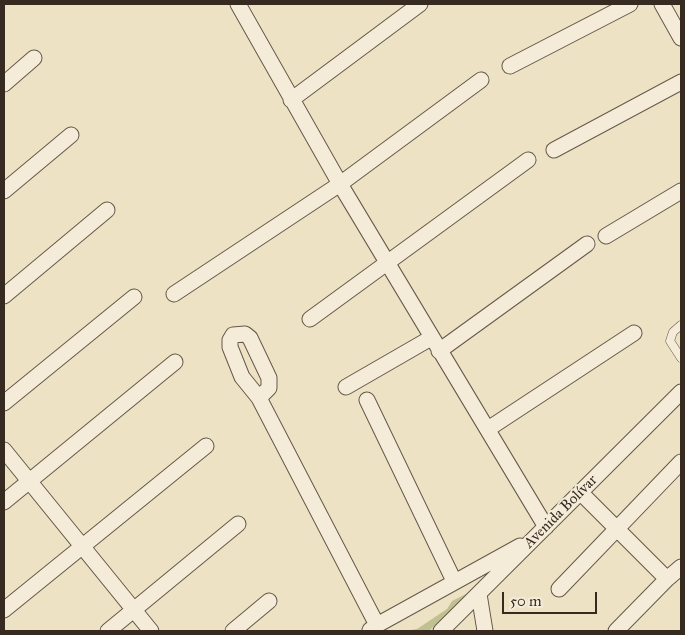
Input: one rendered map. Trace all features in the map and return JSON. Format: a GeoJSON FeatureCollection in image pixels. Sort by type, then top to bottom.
{"type":"FeatureCollection","features":[{"type":"Feature","properties":{"kind":"street"},"geometry":{"type":"LineString","coordinates":[[291,100],[420,4]]}},
{"type":"Feature","properties":{"kind":"street"},"geometry":{"type":"LineString","coordinates":[[510,66],[630,4]]}},
{"type":"Feature","properties":{"kind":"street"},"geometry":{"type":"LineString","coordinates":[[662,4],[681,38]]}},
{"type":"Feature","properties":{"kind":"street"},"geometry":{"type":"LineString","coordinates":[[244,6],[291,100],[435,345],[488,429],[546,527]]}},
{"type":"Feature","properties":{"kind":"street"},"geometry":{"type":"LineString","coordinates":[[4,84],[34,58]]}},
{"type":"Feature","properties":{"kind":"street"},"geometry":{"type":"LineString","coordinates":[[174,294],[340,184],[481,80]]}},
{"type":"Feature","properties":{"kind":"street"},"geometry":{"type":"LineString","coordinates":[[554,150],[681,82]]}},
{"type":"Feature","properties":{"kind":"street"},"geometry":{"type":"LineString","coordinates":[[4,192],[71,135]]}},
{"type":"Feature","properties":{"kind":"street"},"geometry":{"type":"LineString","coordinates":[[310,319],[528,160]]}},
{"type":"Feature","properties":{"kind":"street"},"geometry":{"type":"LineString","coordinates":[[606,236],[681,191]]}},
{"type":"Feature","properties":{"kind":"street"},"geometry":{"type":"LineString","coordinates":[[4,296],[106,210]]}},
{"type":"Feature","properties":{"kind":"street"},"geometry":{"type":"LineString","coordinates":[[346,387],[435,345],[587,244]]}},
{"type":"Feature","properties":{"kind":"street"},"geometry":{"type":"LineString","coordinates":[[4,403],[134,297]]}},
{"type":"Feature","properties":{"kind":"street"},"geometry":{"type":"LineString","coordinates":[[488,429],[634,333]]}},
{"type":"Feature","properties":{"kind":"street"},"geometry":{"type":"LineString","coordinates":[[4,502],[175,362]]}},
{"type":"Feature","properties":{"kind":"street","name":"Avenida Bolívar"},"geometry":{"type":"LineString","coordinates":[[441,631],[681,392]]}},
{"type":"Feature","properties":{"kind":"street"},"geometry":{"type":"LineString","coordinates":[[259,398],[373,628],[454,581],[534,538]]}},
{"type":"Feature","properties":{"kind":"street"},"geometry":{"type":"LineString","coordinates":[[368,400],[454,581]]}},
{"type":"Feature","properties":{"kind":"street"},"geometry":{"type":"LineString","coordinates":[[4,610],[206,446]]}},
{"type":"Feature","properties":{"kind":"street"},"geometry":{"type":"LineString","coordinates":[[4,450],[152,631]]}},
{"type":"Feature","properties":{"kind":"street"},"geometry":{"type":"LineString","coordinates":[[559,589],[681,462]]}},
{"type":"Feature","properties":{"kind":"street"},"geometry":{"type":"LineString","coordinates":[[581,493],[667,580]]}},
{"type":"Feature","properties":{"kind":"street"},"geometry":{"type":"LineString","coordinates":[[108,631],[238,524]]}},
{"type":"Feature","properties":{"kind":"street"},"geometry":{"type":"LineString","coordinates":[[616,631],[681,567]]}},
{"type":"Feature","properties":{"kind":"street"},"geometry":{"type":"LineString","coordinates":[[479,594],[485,631]]}},
{"type":"Feature","properties":{"kind":"street"},"geometry":{"type":"LineString","coordinates":[[233,631],[269,601]]}},
{"type":"Feature","properties":{"kind":"lane"},"geometry":{"type":"LineString","coordinates":[[681,325],[673,332],[670,341],[681,358]]}},
{"type":"Feature","properties":{"kind":"green space"},"geometry":{"type":"Polygon","coordinates":[[[470,592],[429,631],[405,631],[417,629],[447,609],[452,601],[470,592]]]}}]}
